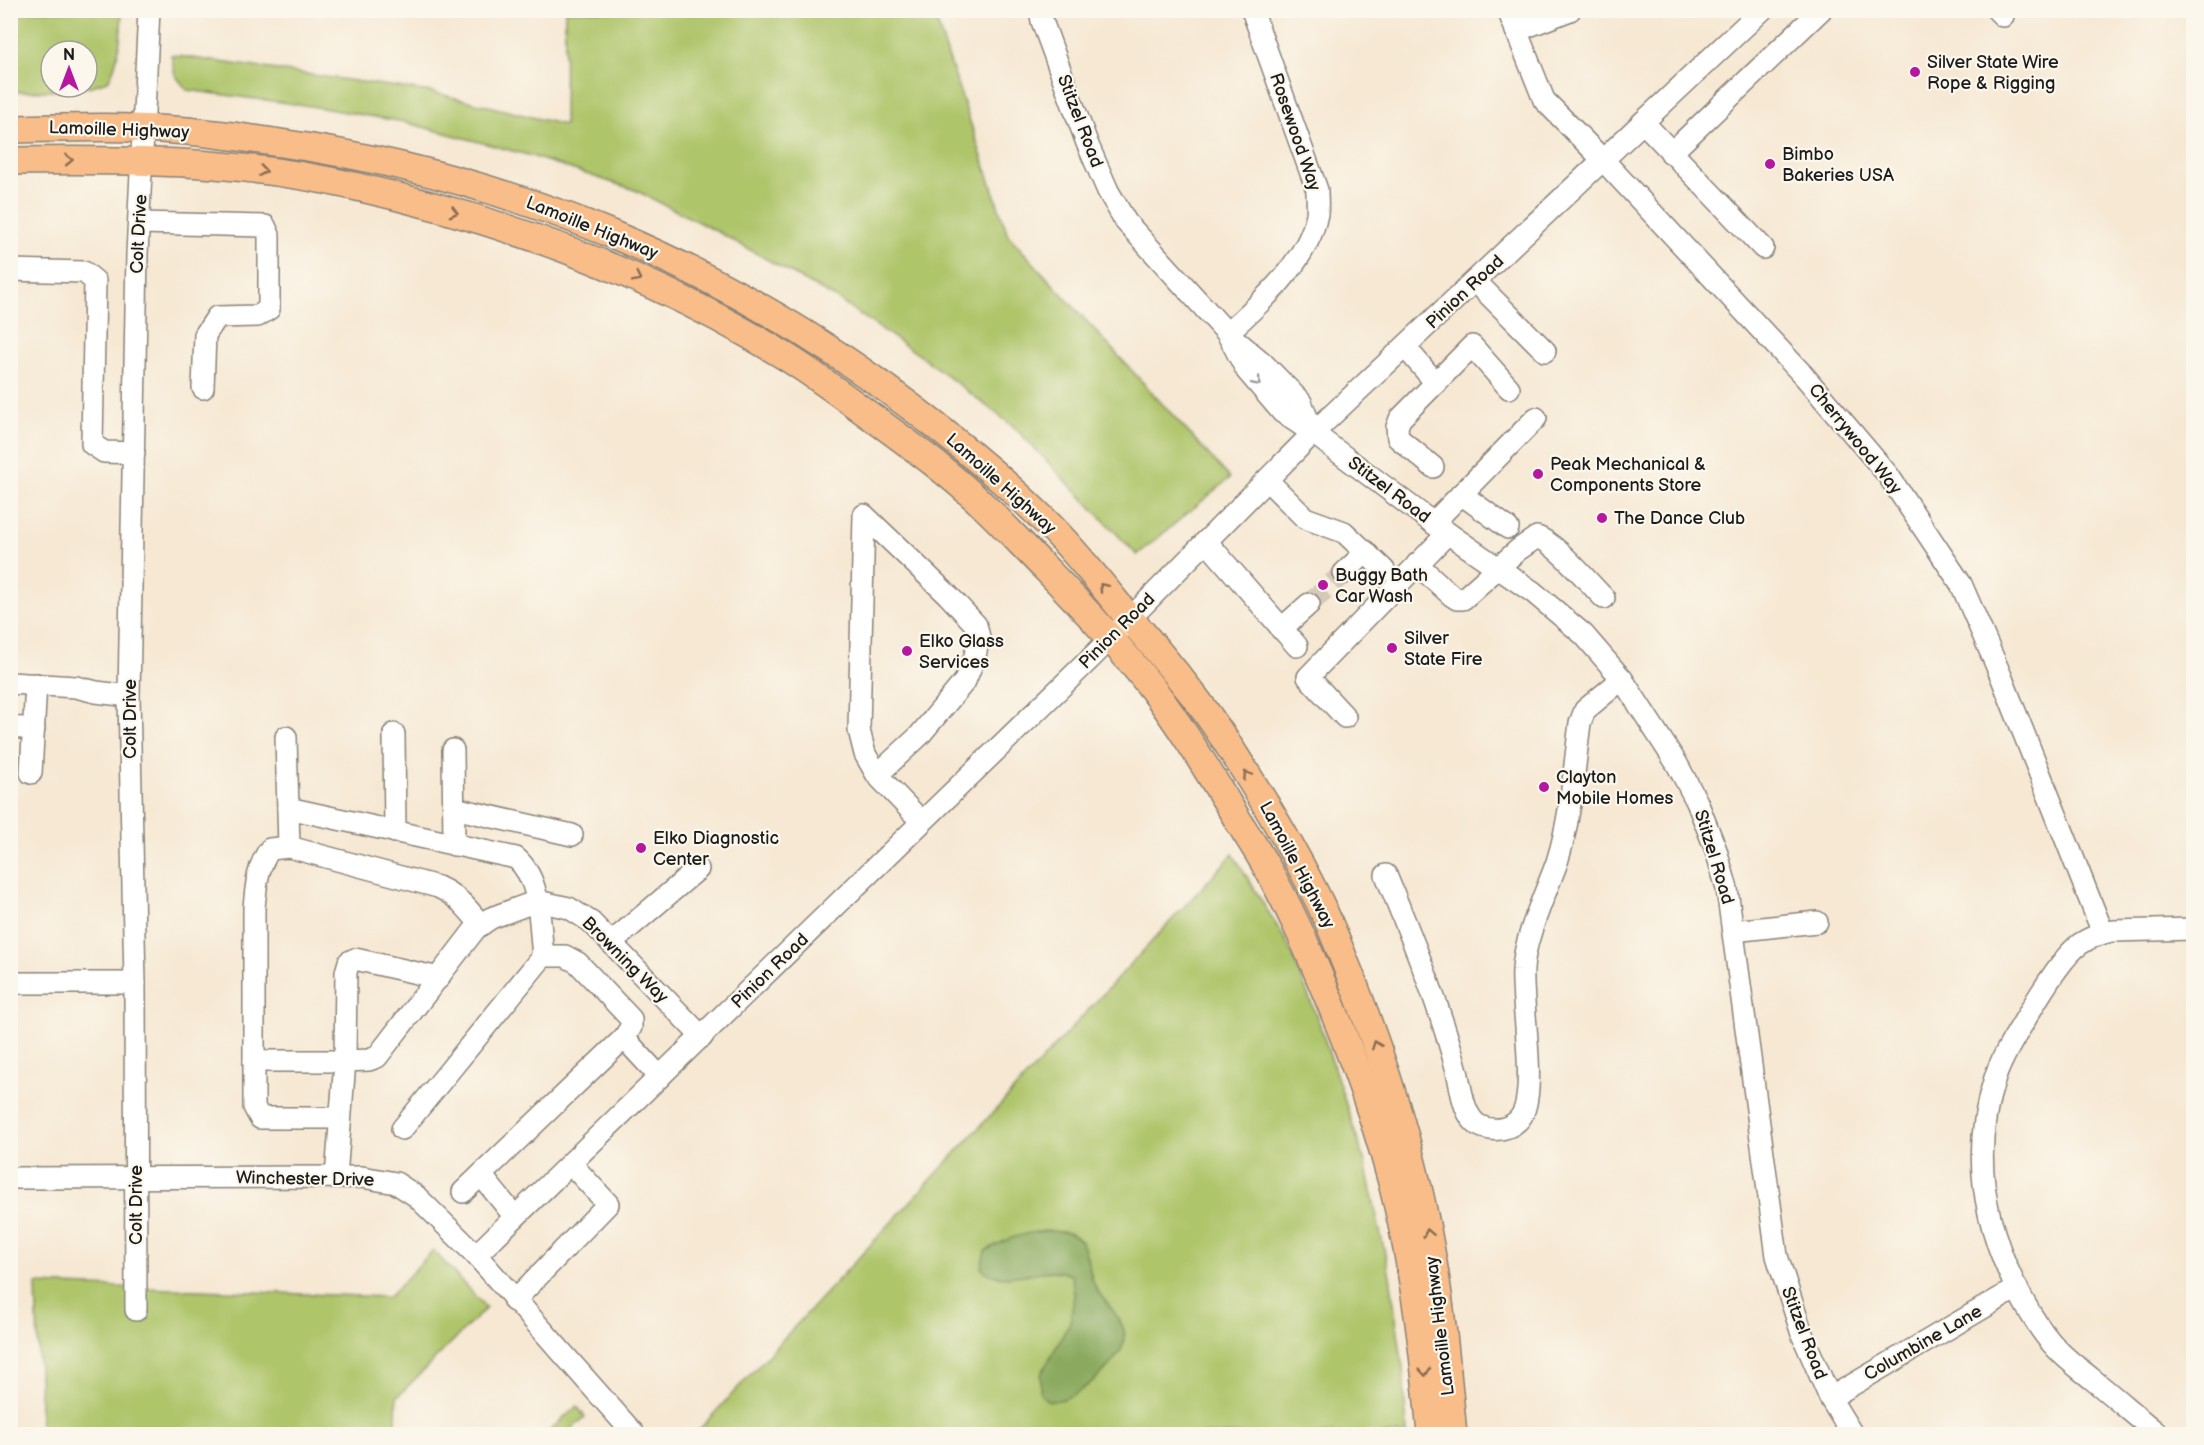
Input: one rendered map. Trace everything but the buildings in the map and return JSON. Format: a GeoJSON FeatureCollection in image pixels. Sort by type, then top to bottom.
{"type":"FeatureCollection","features":[{"type":"Feature","properties":{"kind":"main road","name":"Lamoille Highway"},"geometry":{"type":"LineString","coordinates":[[10,129],[176,130],[305,146],[358,156],[498,191],[615,235],[710,279],[814,338],[885,387],[969,451],[1056,532],[1195,698],[1228,744],[1283,833],[1331,927],[1381,1059],[1418,1186],[1432,1253],[1453,1434]]}},
{"type":"Feature","properties":{"kind":"main road","name":"Lamoille Highway"},"geometry":{"type":"LineString","coordinates":[[10,161],[90,159],[250,169],[345,184],[460,213],[553,244],[619,270],[692,305],[781,354],[933,461],[986,507],[1110,638],[1151,688],[1186,736],[1277,885],[1318,972],[1351,1054],[1387,1164],[1404,1232],[1418,1310],[1431,1434]]}},
{"type":"Feature","properties":{"kind":"street","name":"Colt Drive"},"geometry":{"type":"LineString","coordinates":[[136,1310],[135,983],[129,696],[140,224],[149,10]]}},
{"type":"Feature","properties":{"kind":"street","name":"Stitzel Road"},"geometry":{"type":"LineString","coordinates":[[1040,10],[1087,143],[1121,214],[1148,248],[1227,333],[1247,371],[1282,412],[1440,528],[1533,592],[1584,635],[1622,679],[1677,764],[1698,802],[1716,850],[1727,889],[1777,1256],[1802,1334],[1830,1398],[1852,1434]]}},
{"type":"Feature","properties":{"kind":"street","name":"Rosewood Way"},"geometry":{"type":"LineString","coordinates":[[1227,333],[1255,309],[1290,269],[1311,235],[1317,213],[1317,190],[1252,10]]}},
{"type":"Feature","properties":{"kind":"street","name":"Cherrywood Way"},"geometry":{"type":"LineString","coordinates":[[1508,10],[1544,99],[1805,377],[1888,475],[1961,584],[2001,676],[2103,933]]}},
{"type":"Feature","properties":{"kind":"street"},"geometry":{"type":"LineString","coordinates":[[1516,31],[1570,10]]}},
{"type":"Feature","properties":{"kind":"street","name":"Pinion Road"},"geometry":{"type":"LineString","coordinates":[[476,1256],[1130,619],[1313,433],[1476,282],[1762,10]]}},
{"type":"Feature","properties":{"kind":"street"},"geometry":{"type":"LineString","coordinates":[[1671,153],[1821,10]]}},
{"type":"Feature","properties":{"kind":"street"},"geometry":{"type":"LineString","coordinates":[[1643,122],[1763,248]]}},
{"type":"Feature","properties":{"kind":"street"},"geometry":{"type":"LineString","coordinates":[[140,224],[265,226],[270,235],[269,309],[258,316],[217,317],[205,335],[203,388]]}},
{"type":"Feature","properties":{"kind":"street"},"geometry":{"type":"LineString","coordinates":[[10,270],[84,272],[94,281],[92,444],[104,452],[134,453]]}},
{"type":"Feature","properties":{"kind":"street"},"geometry":{"type":"LineString","coordinates":[[1476,282],[1545,351]]}},
{"type":"Feature","properties":{"kind":"street"},"geometry":{"type":"LineString","coordinates":[[1433,467],[1398,438],[1397,427],[1400,419],[1472,346],[1509,388]]}},
{"type":"Feature","properties":{"kind":"street"},"geometry":{"type":"LineString","coordinates":[[1405,347],[1436,383]]}},
{"type":"Feature","properties":{"kind":"street"},"geometry":{"type":"LineString","coordinates":[[1345,717],[1308,677],[1417,564],[1461,494],[1536,418]]}},
{"type":"Feature","properties":{"kind":"street"},"geometry":{"type":"LineString","coordinates":[[1267,480],[1305,518],[1344,532],[1384,570]]}},
{"type":"Feature","properties":{"kind":"street"},"geometry":{"type":"LineString","coordinates":[[1461,494],[1508,528]]}},
{"type":"Feature","properties":{"kind":"street"},"geometry":{"type":"LineString","coordinates":[[878,775],[920,736],[965,681],[975,656],[978,637],[976,625],[864,515],[860,730],[865,754],[878,775],[922,822]]}},
{"type":"Feature","properties":{"kind":"street"},"geometry":{"type":"LineString","coordinates":[[1417,564],[1457,599],[1467,597],[1498,567],[1537,537],[1544,539],[1604,598]]}},
{"type":"Feature","properties":{"kind":"street"},"geometry":{"type":"LineString","coordinates":[[1206,541],[1297,646]]}},
{"type":"Feature","properties":{"kind":"street"},"geometry":{"type":"LineString","coordinates":[[1344,573],[1366,552]]}},
{"type":"Feature","properties":{"kind":"street"},"geometry":{"type":"LineString","coordinates":[[1281,628],[1309,604]]}},
{"type":"Feature","properties":{"kind":"street"},"geometry":{"type":"LineString","coordinates":[[1386,875],[1427,976],[1453,1055],[1469,1116],[1477,1124],[1490,1130],[1513,1125],[1525,1105],[1527,1088],[1528,1063],[1522,970],[1557,860],[1566,820],[1580,723],[1585,710],[1622,679]]}},
{"type":"Feature","properties":{"kind":"street"},"geometry":{"type":"LineString","coordinates":[[10,683],[76,687],[129,696]]}},
{"type":"Feature","properties":{"kind":"street"},"geometry":{"type":"LineString","coordinates":[[31,773],[36,684]]}},
{"type":"Feature","properties":{"kind":"street"},"geometry":{"type":"LineString","coordinates":[[10,728],[34,729]]}},
{"type":"Feature","properties":{"kind":"street"},"geometry":{"type":"LineString","coordinates":[[394,734],[395,832]]}},
{"type":"Feature","properties":{"kind":"street"},"geometry":{"type":"LineString","coordinates":[[286,737],[289,847]]}},
{"type":"Feature","properties":{"kind":"street"},"geometry":{"type":"LineString","coordinates":[[453,750],[454,845]]}},
{"type":"Feature","properties":{"kind":"street"},"geometry":{"type":"LineString","coordinates":[[288,808],[516,858],[525,866],[531,877],[537,901],[543,956],[402,1129]]}},
{"type":"Feature","properties":{"kind":"street"},"geometry":{"type":"LineString","coordinates":[[454,808],[572,835]]}},
{"type":"Feature","properties":{"kind":"street"},"geometry":{"type":"LineString","coordinates":[[340,1118],[260,1118],[254,1107],[254,908],[256,885],[263,859],[270,849],[289,847],[438,887],[453,894],[481,925]]}},
{"type":"Feature","properties":{"kind":"street"},"geometry":{"type":"LineString","coordinates":[[611,943],[698,869]]}},
{"type":"Feature","properties":{"kind":"street"},"geometry":{"type":"LineString","coordinates":[[255,1061],[369,1060],[382,1054],[481,925],[491,918],[537,901]]}},
{"type":"Feature","properties":{"kind":"street","name":"Browning Way"},"geometry":{"type":"LineString","coordinates":[[537,901],[569,908],[591,922],[702,1037]]}},
{"type":"Feature","properties":{"kind":"street"},"geometry":{"type":"LineString","coordinates":[[1734,931],[1817,921]]}},
{"type":"Feature","properties":{"kind":"street"},"geometry":{"type":"LineString","coordinates":[[2158,1434],[2057,1350],[2037,1324],[1998,1250],[1984,1193],[1982,1162],[1986,1110],[1995,1077],[2009,1046],[2039,996],[2074,950],[2082,943],[2103,933],[2128,929],[2193,929]]}},
{"type":"Feature","properties":{"kind":"street"},"geometry":{"type":"LineString","coordinates":[[463,1192],[624,1038],[631,1027],[631,1019],[578,963],[565,956],[543,956]]}},
{"type":"Feature","properties":{"kind":"street"},"geometry":{"type":"LineString","coordinates":[[336,1177],[345,1061],[346,972],[349,962],[355,959],[439,978]]}},
{"type":"Feature","properties":{"kind":"street"},"geometry":{"type":"LineString","coordinates":[[10,983],[135,983]]}},
{"type":"Feature","properties":{"kind":"street"},"geometry":{"type":"LineString","coordinates":[[624,1038],[660,1077]]}},
{"type":"Feature","properties":{"kind":"street"},"geometry":{"type":"LineString","coordinates":[[514,1301],[608,1204],[571,1164]]}},
{"type":"Feature","properties":{"kind":"street"},"geometry":{"type":"LineString","coordinates":[[481,1175],[515,1218]]}},
{"type":"Feature","properties":{"kind":"street","name":"Winchester Drive"},"geometry":{"type":"LineString","coordinates":[[10,1178],[362,1177],[396,1183],[416,1196],[476,1256],[634,1434]]}},
{"type":"Feature","properties":{"kind":"street","name":"Columbine Lane"},"geometry":{"type":"LineString","coordinates":[[1830,1398],[2017,1288]]}},
{"type":"Feature","properties":{"kind":"green space"},"geometry":{"type":"Polygon","coordinates":[[[10,11],[122,11],[118,54],[109,80],[99,83],[99,39],[39,39],[39,91],[11,92],[10,11]]]}},
{"type":"Feature","properties":{"kind":"green space"},"geometry":{"type":"Polygon","coordinates":[[[565,11],[933,11],[1008,235],[1230,478],[1137,555],[1014,427],[925,359],[837,299],[720,233],[635,190],[528,155],[404,122],[310,106],[187,90],[175,75],[171,55],[432,92],[564,125],[565,11]]]}},
{"type":"Feature","properties":{"kind":"green space"},"geometry":{"type":"Polygon","coordinates":[[[1233,854],[1288,944],[1320,1025],[1364,1159],[1390,1276],[1403,1368],[1407,1434],[695,1434],[1233,854]]]}},
{"type":"Feature","properties":{"kind":"green space"},"geometry":{"type":"Polygon","coordinates":[[[1052,1231],[1072,1234],[1081,1242],[1094,1284],[1118,1318],[1125,1337],[1123,1346],[1116,1357],[1095,1380],[1069,1397],[1047,1400],[1040,1394],[1041,1375],[1070,1322],[1074,1296],[1072,1276],[1050,1271],[1002,1277],[981,1268],[985,1251],[993,1246],[1025,1234],[1052,1231]]]}},
{"type":"Feature","properties":{"kind":"green space"},"geometry":{"type":"Polygon","coordinates":[[[433,1250],[486,1308],[397,1397],[395,1434],[41,1434],[36,1284],[389,1297],[433,1250]]]}},
{"type":"Feature","properties":{"kind":"green space"},"geometry":{"type":"Polygon","coordinates":[[[577,1406],[585,1417],[566,1434],[546,1434],[577,1406]]]}},
{"type":"Feature","properties":{"kind":"tunnel"},"geometry":{"type":"LineString","coordinates":[[1309,604],[1344,573]]}},
{"type":"Feature","properties":{"kind":"place","name":"Silver State Wire Rope & Rigging"},"geometry":{"type":"Point","coordinates":[1915,72]}},
{"type":"Feature","properties":{"kind":"place","name":"Bimbo Bakeries USA"},"geometry":{"type":"Point","coordinates":[1770,164]}},
{"type":"Feature","properties":{"kind":"place","name":"Peak Mechanical & Components Store"},"geometry":{"type":"Point","coordinates":[1538,474]}},
{"type":"Feature","properties":{"kind":"place","name":"The Dance Club"},"geometry":{"type":"Point","coordinates":[1602,518]}},
{"type":"Feature","properties":{"kind":"place","name":"Buggy Bath Car Wash"},"geometry":{"type":"Point","coordinates":[1323,585]}},
{"type":"Feature","properties":{"kind":"place","name":"Silver State Fire"},"geometry":{"type":"Point","coordinates":[1392,648]}},
{"type":"Feature","properties":{"kind":"place","name":"Elko Glass Services"},"geometry":{"type":"Point","coordinates":[907,651]}},
{"type":"Feature","properties":{"kind":"place","name":"Clayton Mobile Homes"},"geometry":{"type":"Point","coordinates":[1544,787]}},
{"type":"Feature","properties":{"kind":"place","name":"Elko Diagnostic Center"},"geometry":{"type":"Point","coordinates":[641,848]}}]}
